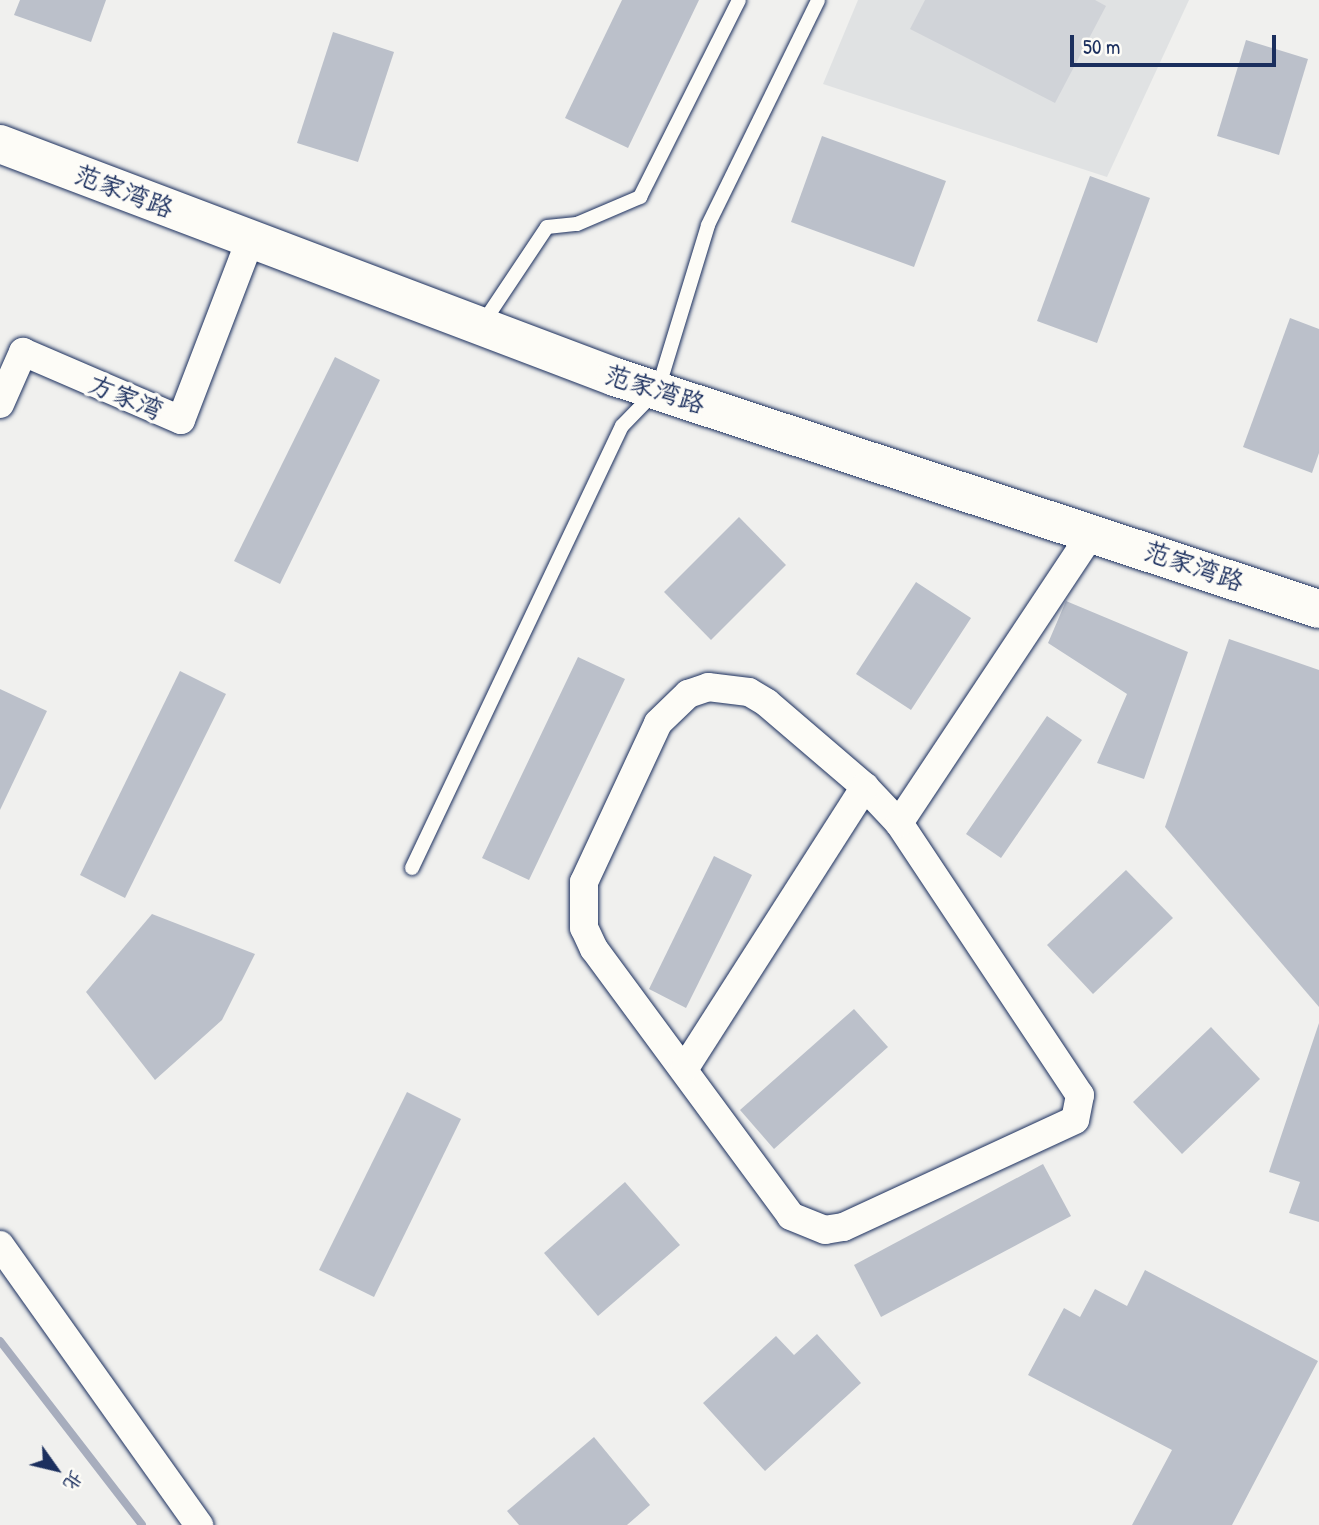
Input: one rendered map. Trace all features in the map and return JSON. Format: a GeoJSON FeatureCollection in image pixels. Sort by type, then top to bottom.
{"type":"FeatureCollection","features":[{"type":"Feature","properties":{"kind":"main road","name":"范家湾路"},"geometry":{"type":"LineString","coordinates":[[0,144],[480,327],[658,389],[1319,608]]}},
{"type":"Feature","properties":{"kind":"street","name":"方家湾"},"geometry":{"type":"LineString","coordinates":[[0,404],[23,352],[181,421],[250,240]]}},
{"type":"Feature","properties":{"kind":"street"},"geometry":{"type":"LineString","coordinates":[[899,822],[1092,532]]}},
{"type":"Feature","properties":{"kind":"street"},"geometry":{"type":"LineString","coordinates":[[729,687],[749,692],[865,787],[899,822],[1080,1095],[1075,1120],[843,1227],[825,1230],[791,1216],[685,1068],[594,949],[581,905],[592,861],[658,723],[670,707],[698,691],[729,687]]}},
{"type":"Feature","properties":{"kind":"street"},"geometry":{"type":"LineString","coordinates":[[685,1068],[865,787]]}},
{"type":"Feature","properties":{"kind":"street"},"geometry":{"type":"LineString","coordinates":[[0,1245],[199,1525]]}},
{"type":"Feature","properties":{"kind":"lane"},"geometry":{"type":"LineString","coordinates":[[480,327],[547,227],[577,224],[640,197],[739,0]]}},
{"type":"Feature","properties":{"kind":"lane"},"geometry":{"type":"LineString","coordinates":[[412,867],[622,426],[658,389],[708,225],[818,0]]}},
{"type":"Feature","properties":{"kind":"shaded area"},"geometry":{"type":"Polygon","coordinates":[[[858,0],[1189,0],[1107,177],[823,84],[858,0]]]}},
{"type":"Feature","properties":{"kind":"shaded area"},"geometry":{"type":"Polygon","coordinates":[[[925,0],[1095,0],[1106,6],[1055,103],[910,29],[925,0]]]}},
{"type":"Feature","properties":{"kind":"building"},"geometry":{"type":"Polygon","coordinates":[[[20,0],[106,0],[91,42],[14,15],[20,0]]]}},
{"type":"Feature","properties":{"kind":"building"},"geometry":{"type":"Polygon","coordinates":[[[622,0],[699,0],[628,148],[565,118],[622,0]]]}},
{"type":"Feature","properties":{"kind":"building"},"geometry":{"type":"Polygon","coordinates":[[[333,32],[394,52],[358,162],[297,143],[333,32]]]}},
{"type":"Feature","properties":{"kind":"building"},"geometry":{"type":"Polygon","coordinates":[[[1246,40],[1308,59],[1279,155],[1217,136],[1246,40]]]}},
{"type":"Feature","properties":{"kind":"building"},"geometry":{"type":"Polygon","coordinates":[[[822,136],[946,181],[914,267],[791,222],[822,136]]]}},
{"type":"Feature","properties":{"kind":"building"},"geometry":{"type":"Polygon","coordinates":[[[1090,176],[1150,198],[1097,343],[1037,321],[1090,176]]]}},
{"type":"Feature","properties":{"kind":"building"},"geometry":{"type":"Polygon","coordinates":[[[1290,318],[1319,329],[1319,453],[1312,473],[1243,447],[1290,318]]]}},
{"type":"Feature","properties":{"kind":"building"},"geometry":{"type":"Polygon","coordinates":[[[335,357],[380,380],[280,584],[234,561],[335,357]]]}},
{"type":"Feature","properties":{"kind":"building"},"geometry":{"type":"Polygon","coordinates":[[[739,517],[786,565],[711,640],[664,592],[739,517]]]}},
{"type":"Feature","properties":{"kind":"building"},"geometry":{"type":"Polygon","coordinates":[[[916,582],[971,618],[911,710],[856,674],[916,582]]]}},
{"type":"Feature","properties":{"kind":"building"},"geometry":{"type":"Polygon","coordinates":[[[1066,601],[1188,652],[1144,779],[1097,763],[1127,694],[1048,643],[1066,601]]]}},
{"type":"Feature","properties":{"kind":"building"},"geometry":{"type":"Polygon","coordinates":[[[1229,639],[1319,670],[1319,1007],[1165,827],[1229,639]]]}},
{"type":"Feature","properties":{"kind":"building"},"geometry":{"type":"Polygon","coordinates":[[[578,657],[625,679],[529,880],[482,858],[578,657]]]}},
{"type":"Feature","properties":{"kind":"building"},"geometry":{"type":"Polygon","coordinates":[[[180,671],[226,694],[125,898],[80,875],[180,671]]]}},
{"type":"Feature","properties":{"kind":"building"},"geometry":{"type":"Polygon","coordinates":[[[0,689],[47,711],[0,810],[0,689]]]}},
{"type":"Feature","properties":{"kind":"building"},"geometry":{"type":"Polygon","coordinates":[[[1047,716],[1082,740],[1001,858],[966,834],[1047,716]]]}},
{"type":"Feature","properties":{"kind":"building"},"geometry":{"type":"Polygon","coordinates":[[[714,856],[752,875],[686,1008],[649,989],[714,856]]]}},
{"type":"Feature","properties":{"kind":"building"},"geometry":{"type":"Polygon","coordinates":[[[1126,870],[1173,918],[1093,994],[1047,945],[1126,870]]]}},
{"type":"Feature","properties":{"kind":"building"},"geometry":{"type":"Polygon","coordinates":[[[152,914],[255,954],[222,1020],[155,1080],[86,992],[152,914]]]}},
{"type":"Feature","properties":{"kind":"building"},"geometry":{"type":"Polygon","coordinates":[[[854,1009],[888,1047],[774,1149],[740,1110],[854,1009]]]}},
{"type":"Feature","properties":{"kind":"building"},"geometry":{"type":"Polygon","coordinates":[[[1319,1023],[1319,1222],[1289,1213],[1300,1182],[1269,1172],[1319,1023]]]}},
{"type":"Feature","properties":{"kind":"building"},"geometry":{"type":"Polygon","coordinates":[[[1211,1027],[1260,1079],[1182,1154],[1133,1102],[1211,1027]]]}},
{"type":"Feature","properties":{"kind":"building"},"geometry":{"type":"Polygon","coordinates":[[[407,1092],[461,1119],[374,1297],[319,1270],[407,1092]]]}},
{"type":"Feature","properties":{"kind":"building"},"geometry":{"type":"Polygon","coordinates":[[[1043,1164],[1071,1216],[881,1317],[854,1265],[1043,1164]]]}},
{"type":"Feature","properties":{"kind":"building"},"geometry":{"type":"Polygon","coordinates":[[[625,1182],[680,1245],[598,1316],[544,1253],[625,1182]]]}},
{"type":"Feature","properties":{"kind":"building"},"geometry":{"type":"Polygon","coordinates":[[[1145,1270],[1318,1361],[1232,1525],[1132,1525],[1172,1450],[1028,1375],[1064,1308],[1080,1317],[1095,1289],[1127,1306],[1145,1270]]]}},
{"type":"Feature","properties":{"kind":"building"},"geometry":{"type":"Polygon","coordinates":[[[817,1334],[861,1383],[765,1471],[703,1403],[776,1336],[794,1355],[817,1334]]]}},
{"type":"Feature","properties":{"kind":"building"},"geometry":{"type":"Polygon","coordinates":[[[594,1437],[650,1505],[627,1525],[519,1525],[507,1511],[594,1437]]]}},
{"type":"Feature","properties":{"kind":"waterway"},"geometry":{"type":"LineString","coordinates":[[0,1341],[142,1525]]}}]}
